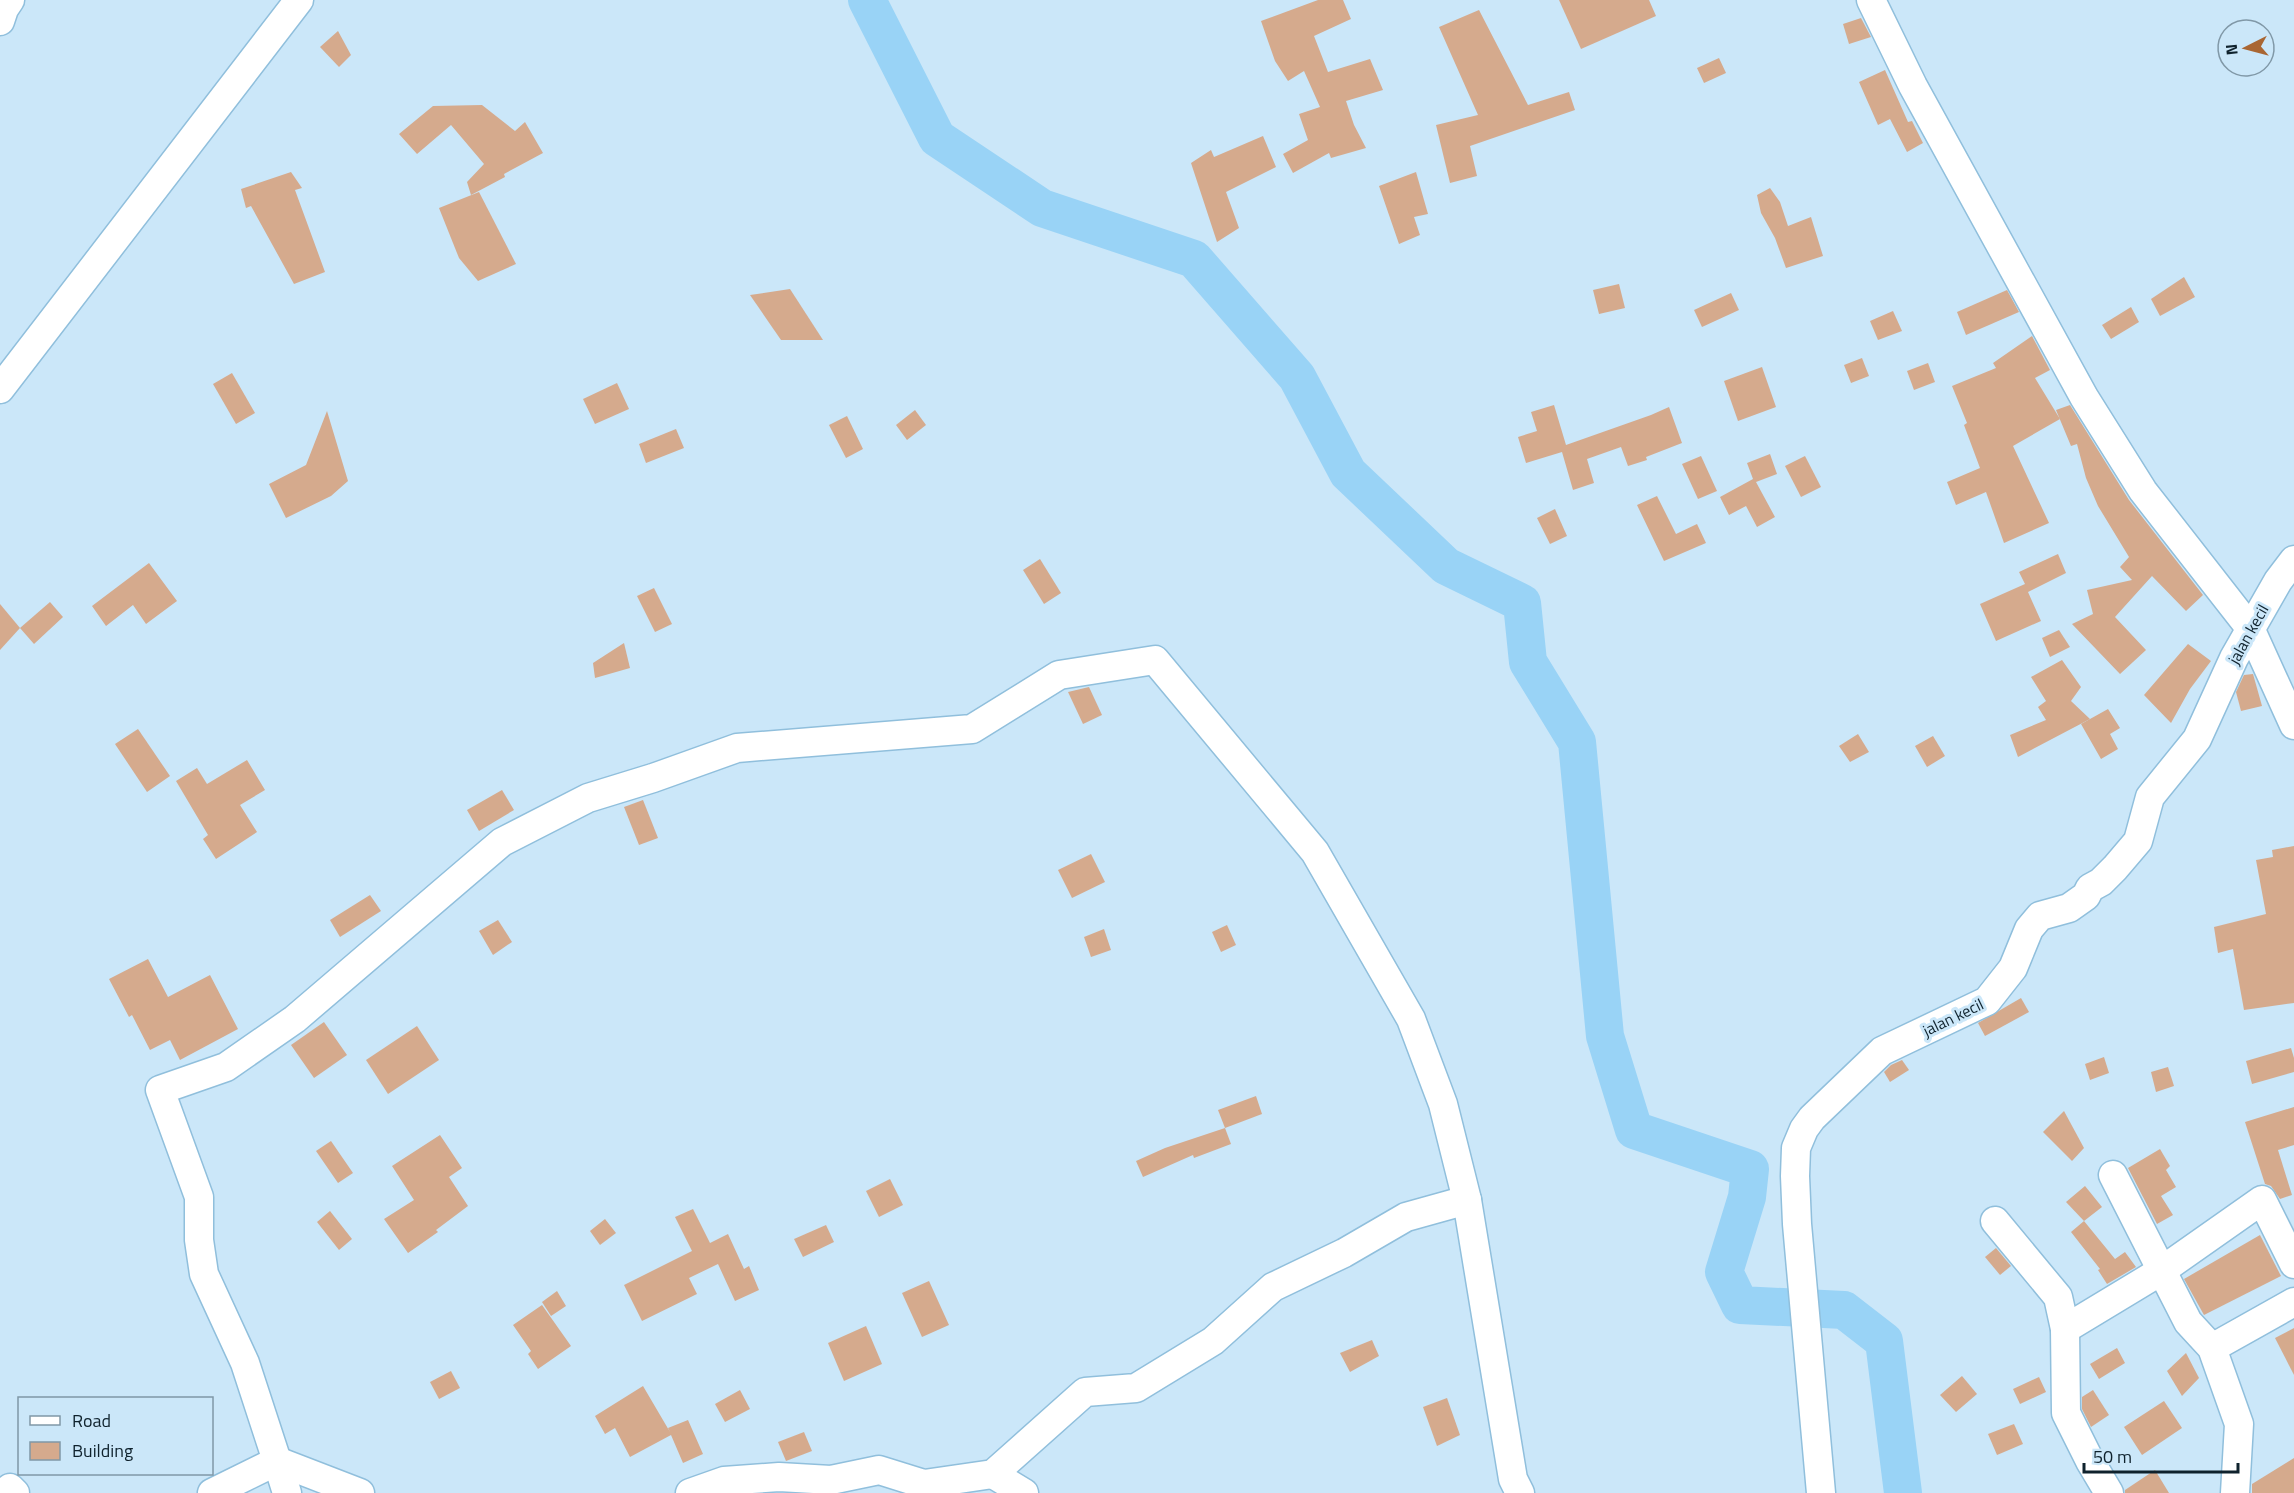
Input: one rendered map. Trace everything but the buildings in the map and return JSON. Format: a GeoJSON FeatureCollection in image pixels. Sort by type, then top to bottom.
{"type":"FeatureCollection","features":[{"type":"Feature","properties":{"kind":"street"},"geometry":{"type":"LineString","coordinates":[[0,21],[10,0]]}},
{"type":"Feature","properties":{"kind":"street"},"geometry":{"type":"LineString","coordinates":[[0,389],[299,0]]}},
{"type":"Feature","properties":{"kind":"street"},"geometry":{"type":"LineString","coordinates":[[1871,0],[1913,86],[2084,397],[2143,491],[2250,628],[2294,725]]}},
{"type":"Feature","properties":{"kind":"street","name":"jalan kecil"},"geometry":{"type":"LineString","coordinates":[[1821,1493],[1797,1224],[1796,1148],[1804,1129],[1812,1118],[1882,1052],[1987,1001],[2013,968],[2029,929],[2040,916],[2069,908],[2086,896],[2090,888],[2101,882],[2115,868],[2138,841],[2150,797],[2197,739],[2250,628],[2294,560]]}},
{"type":"Feature","properties":{"kind":"street"},"geometry":{"type":"LineString","coordinates":[[287,1493],[245,1363],[204,1274],[199,1240],[199,1197],[160,1090],[226,1067],[295,1019],[502,842],[588,798],[737,748],[972,729],[1059,675],[1155,660],[1315,852],[1411,1019],[1443,1104],[1467,1200],[1513,1479],[1520,1493]]}},
{"type":"Feature","properties":{"kind":"street"},"geometry":{"type":"LineString","coordinates":[[2113,1175],[2188,1322],[2212,1348],[2239,1424],[2235,1493]]}},
{"type":"Feature","properties":{"kind":"street"},"geometry":{"type":"LineString","coordinates":[[690,1493],[724,1482],[779,1477],[831,1480],[879,1470],[924,1484],[993,1474],[1085,1392],[1136,1388],[1214,1341],[1273,1287],[1344,1253],[1406,1217],[1467,1200]]}},
{"type":"Feature","properties":{"kind":"street"},"geometry":{"type":"LineString","coordinates":[[2066,1329],[2161,1271],[2262,1200],[2294,1264]]}},
{"type":"Feature","properties":{"kind":"street"},"geometry":{"type":"LineString","coordinates":[[1995,1221],[2058,1297],[2066,1329],[2066,1413],[2109,1493]]}},
{"type":"Feature","properties":{"kind":"street"},"geometry":{"type":"LineString","coordinates":[[2212,1348],[2293,1305]]}},
{"type":"Feature","properties":{"kind":"street"},"geometry":{"type":"LineString","coordinates":[[212,1493],[277,1461],[360,1493]]}},
{"type":"Feature","properties":{"kind":"street"},"geometry":{"type":"LineString","coordinates":[[993,1474],[1024,1493]]}},
{"type":"Feature","properties":{"kind":"street"},"geometry":{"type":"LineString","coordinates":[[4,1493],[10,1488],[15,1493]]}},
{"type":"Feature","properties":{"kind":"waterway"},"geometry":{"type":"LineString","coordinates":[[867,0],[937,138],[1042,208],[1194,259],[1297,377],[1348,473],[1446,566],[1522,603],[1528,662],[1577,742],[1605,1036],[1634,1130],[1750,1169],[1747,1197],[1724,1272],[1740,1305],[1844,1310],[1884,1341],[1903,1493]]}}]}
